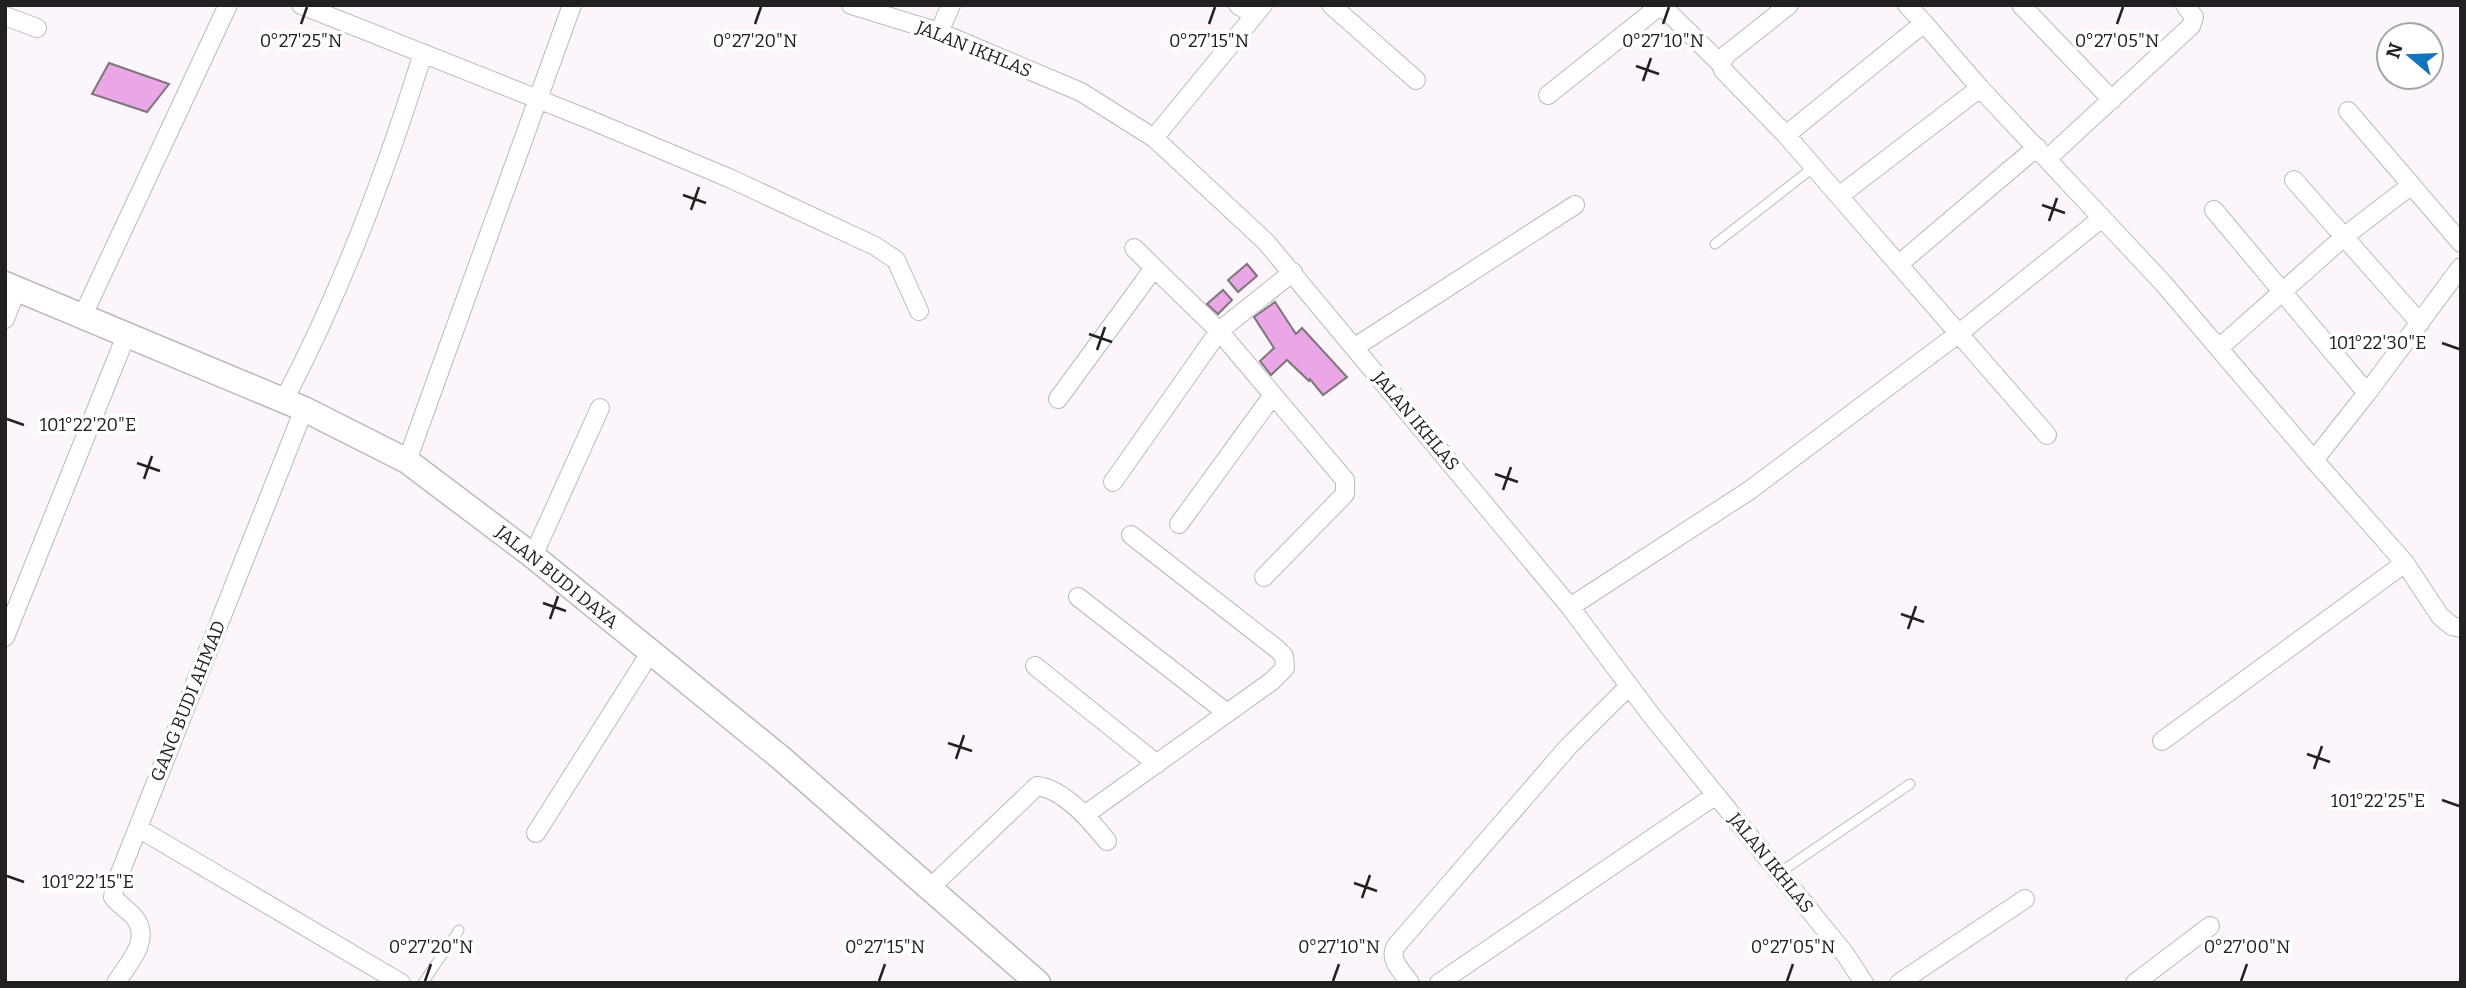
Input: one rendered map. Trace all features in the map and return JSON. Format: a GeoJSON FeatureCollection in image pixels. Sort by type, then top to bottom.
{"type":"FeatureCollection","features":[{"type":"Feature","properties":{"kind":"street"},"geometry":{"type":"LineString","coordinates":[[83,315],[229,5]]}},
{"type":"Feature","properties":{"kind":"street"},"geometry":{"type":"LineString","coordinates":[[301,5],[729,178],[875,246],[896,260],[919,311]]}},
{"type":"Feature","properties":{"kind":"street"},"geometry":{"type":"LineString","coordinates":[[407,461],[572,5]]}},
{"type":"Feature","properties":{"kind":"street"},"geometry":{"type":"LineString","coordinates":[[939,32],[951,5]]}},
{"type":"Feature","properties":{"kind":"street"},"geometry":{"type":"LineString","coordinates":[[1154,138],[1259,10],[1238,5]]}},
{"type":"Feature","properties":{"kind":"street"},"geometry":{"type":"LineString","coordinates":[[1331,5],[1416,79]]}},
{"type":"Feature","properties":{"kind":"street"},"geometry":{"type":"LineString","coordinates":[[1548,95],[1661,5],[1721,64],[1723,70],[1786,135],[2047,435]]}},
{"type":"Feature","properties":{"kind":"street"},"geometry":{"type":"LineString","coordinates":[[1721,64],[1726,55],[1789,5]]}},
{"type":"Feature","properties":{"kind":"street"},"geometry":{"type":"LineString","coordinates":[[1907,5],[1980,88],[2163,283],[2405,563],[2440,616],[2452,626],[2461,628]]}},
{"type":"Feature","properties":{"kind":"street"},"geometry":{"type":"LineString","coordinates":[[2021,5],[2112,100]]}},
{"type":"Feature","properties":{"kind":"street"},"geometry":{"type":"LineString","coordinates":[[1899,264],[2112,100],[2193,23],[2194,16],[2185,5]]}},
{"type":"Feature","properties":{"kind":"street","name":"JALAN IKHLAS"},"geometry":{"type":"LineString","coordinates":[[857,6],[939,32],[1081,92],[1154,138],[1266,242],[1570,607],[1629,686],[1845,954],[1864,983]]}},
{"type":"Feature","properties":{"kind":"street"},"geometry":{"type":"LineString","coordinates":[[5,16],[37,28]]}},
{"type":"Feature","properties":{"kind":"street"},"geometry":{"type":"LineString","coordinates":[[1786,135],[1924,23]]}},
{"type":"Feature","properties":{"kind":"street","name":"GANG BUDI AHMAD"},"geometry":{"type":"LineString","coordinates":[[116,983],[132,960],[140,935],[137,922],[113,897],[326,316],[397,139],[423,53]]}},
{"type":"Feature","properties":{"kind":"street"},"geometry":{"type":"LineString","coordinates":[[1839,196],[1980,88]]}},
{"type":"Feature","properties":{"kind":"street"},"geometry":{"type":"LineString","coordinates":[[2348,111],[2461,243]]}},
{"type":"Feature","properties":{"kind":"street"},"geometry":{"type":"LineString","coordinates":[[2294,180],[2420,323]]}},
{"type":"Feature","properties":{"kind":"street"},"geometry":{"type":"LineString","coordinates":[[2219,348],[2345,236],[2410,186]]}},
{"type":"Feature","properties":{"kind":"street"},"geometry":{"type":"LineString","coordinates":[[1355,347],[1575,205]]}},
{"type":"Feature","properties":{"kind":"street"},"geometry":{"type":"LineString","coordinates":[[2214,210],[2367,393]]}},
{"type":"Feature","properties":{"kind":"street"},"geometry":{"type":"LineString","coordinates":[[1570,607],[1750,490],[1958,334],[2102,218]]}},
{"type":"Feature","properties":{"kind":"street"},"geometry":{"type":"LineString","coordinates":[[1134,248],[1219,331],[1345,480],[1346,490],[1264,577]]}},
{"type":"Feature","properties":{"kind":"street"},"geometry":{"type":"LineString","coordinates":[[2314,460],[2461,267]]}},
{"type":"Feature","properties":{"kind":"street"},"geometry":{"type":"LineString","coordinates":[[1058,399],[1154,268]]}},
{"type":"Feature","properties":{"kind":"street"},"geometry":{"type":"LineString","coordinates":[[1113,482],[1219,331],[1293,272]]}},
{"type":"Feature","properties":{"kind":"street"},"geometry":{"type":"LineString","coordinates":[[5,319],[11,286]]}},
{"type":"Feature","properties":{"kind":"street","name":"JALAN BUDI DAYA"},"geometry":{"type":"LineString","coordinates":[[11,286],[294,405],[407,461],[533,556],[781,758],[1038,983]]}},
{"type":"Feature","properties":{"kind":"street"},"geometry":{"type":"LineString","coordinates":[[5,637],[127,333]]}},
{"type":"Feature","properties":{"kind":"street"},"geometry":{"type":"LineString","coordinates":[[1179,524],[1273,395]]}},
{"type":"Feature","properties":{"kind":"street"},"geometry":{"type":"LineString","coordinates":[[533,556],[600,408]]}},
{"type":"Feature","properties":{"kind":"street"},"geometry":{"type":"LineString","coordinates":[[1086,814],[1285,668],[1284,656],[1277,649],[1131,535]]}},
{"type":"Feature","properties":{"kind":"street"},"geometry":{"type":"LineString","coordinates":[[2162,741],[2405,563]]}},
{"type":"Feature","properties":{"kind":"street"},"geometry":{"type":"LineString","coordinates":[[1078,597],[1227,713]]}},
{"type":"Feature","properties":{"kind":"street"},"geometry":{"type":"LineString","coordinates":[[536,833],[650,653]]}},
{"type":"Feature","properties":{"kind":"street"},"geometry":{"type":"LineString","coordinates":[[1035,666],[1157,764]]}},
{"type":"Feature","properties":{"kind":"street"},"geometry":{"type":"LineString","coordinates":[[1409,983],[1394,958],[1393,951],[1396,946],[1568,747],[1629,686]]}},
{"type":"Feature","properties":{"kind":"street"},"geometry":{"type":"LineString","coordinates":[[930,888],[1037,786],[1047,787],[1086,814],[1107,841]]}},
{"type":"Feature","properties":{"kind":"street"},"geometry":{"type":"LineString","coordinates":[[1439,983],[1716,795]]}},
{"type":"Feature","properties":{"kind":"street"},"geometry":{"type":"LineString","coordinates":[[138,828],[401,983]]}},
{"type":"Feature","properties":{"kind":"street"},"geometry":{"type":"LineString","coordinates":[[1899,983],[2025,899]]}},
{"type":"Feature","properties":{"kind":"street"},"geometry":{"type":"LineString","coordinates":[[2136,983],[2210,926]]}},
{"type":"Feature","properties":{"kind":"lane"},"geometry":{"type":"LineString","coordinates":[[1715,244],[1814,167]]}},
{"type":"Feature","properties":{"kind":"lane"},"geometry":{"type":"LineString","coordinates":[[1779,873],[1910,784]]}},
{"type":"Feature","properties":{"kind":"lane"},"geometry":{"type":"LineString","coordinates":[[423,983],[459,930]]}},
{"type":"Feature","properties":{"kind":"building"},"geometry":{"type":"Polygon","coordinates":[[[109,63],[169,84],[147,112],[92,94],[109,63]]]}},
{"type":"Feature","properties":{"kind":"building"},"geometry":{"type":"Polygon","coordinates":[[[1247,264],[1257,276],[1238,292],[1228,280],[1247,264]]]}},
{"type":"Feature","properties":{"kind":"building"},"geometry":{"type":"Polygon","coordinates":[[[1223,290],[1232,300],[1218,314],[1207,304],[1223,290]]]}},
{"type":"Feature","properties":{"kind":"building"},"geometry":{"type":"Polygon","coordinates":[[[1275,302],[1296,334],[1302,328],[1347,377],[1323,395],[1310,379],[1309,381],[1287,360],[1271,375],[1260,361],[1274,348],[1254,317],[1275,302]]]}}]}
